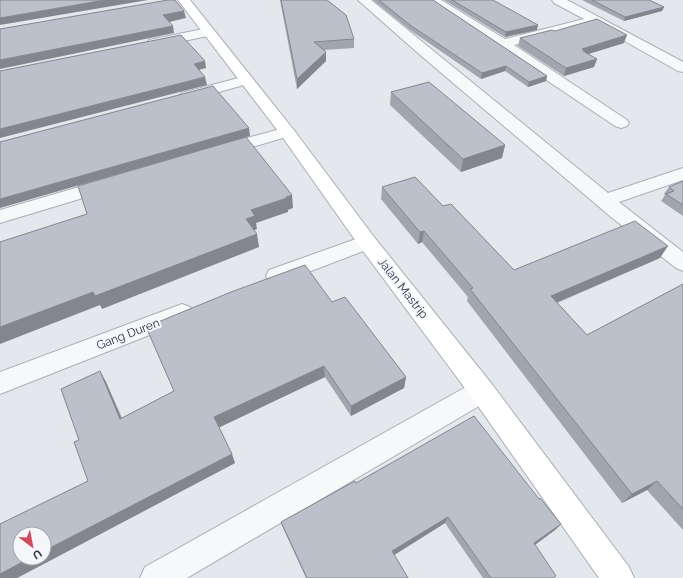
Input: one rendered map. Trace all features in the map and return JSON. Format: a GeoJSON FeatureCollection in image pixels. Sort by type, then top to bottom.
{"type":"FeatureCollection","features":[{"type":"Feature","properties":{"kind":"main road","name":"Jalan Mastrip"},"geometry":{"type":"LineString","coordinates":[[177,0],[208,32],[287,132],[367,242],[482,391],[617,578]]}},
{"type":"Feature","properties":{"kind":"street"},"geometry":{"type":"LineString","coordinates":[[364,0],[430,54],[486,104],[683,263]]}},
{"type":"Feature","properties":{"kind":"street"},"geometry":{"type":"LineString","coordinates":[[433,0],[503,44],[621,123]]}},
{"type":"Feature","properties":{"kind":"street"},"geometry":{"type":"LineString","coordinates":[[558,0],[683,68]]}},
{"type":"Feature","properties":{"kind":"street"},"geometry":{"type":"LineString","coordinates":[[503,44],[596,21]]}},
{"type":"Feature","properties":{"kind":"street"},"geometry":{"type":"LineString","coordinates":[[139,46],[208,32]]}},
{"type":"Feature","properties":{"kind":"street"},"geometry":{"type":"LineString","coordinates":[[170,100],[246,80]]}},
{"type":"Feature","properties":{"kind":"street"},"geometry":{"type":"LineString","coordinates":[[203,157],[287,132]]}},
{"type":"Feature","properties":{"kind":"street"},"geometry":{"type":"LineString","coordinates":[[605,200],[683,174]]}},
{"type":"Feature","properties":{"kind":"street"},"geometry":{"type":"LineString","coordinates":[[0,217],[126,179]]}},
{"type":"Feature","properties":{"kind":"street"},"geometry":{"type":"LineString","coordinates":[[257,284],[367,242]]}},
{"type":"Feature","properties":{"kind":"street","name":"Gang Duren"},"geometry":{"type":"LineString","coordinates":[[0,383],[198,307]]}},
{"type":"Feature","properties":{"kind":"street"},"geometry":{"type":"LineString","coordinates":[[156,578],[482,391]]}},
{"type":"Feature","properties":{"kind":"building"},"geometry":{"type":"Polygon","coordinates":[[[0,0],[105,0],[0,18],[0,0]]]}},
{"type":"Feature","properties":{"kind":"building"},"geometry":{"type":"Polygon","coordinates":[[[175,0],[184,11],[163,15],[173,26],[0,60],[0,29],[175,0]]]}},
{"type":"Feature","properties":{"kind":"building"},"geometry":{"type":"Polygon","coordinates":[[[281,0],[327,0],[346,15],[354,39],[314,42],[326,52],[297,79],[281,0]]]}},
{"type":"Feature","properties":{"kind":"building"},"geometry":{"type":"Polygon","coordinates":[[[379,0],[433,0],[547,76],[529,82],[506,66],[482,73],[410,25],[379,0]]]}},
{"type":"Feature","properties":{"kind":"building"},"geometry":{"type":"Polygon","coordinates":[[[452,0],[493,0],[538,25],[506,32],[452,0]]]}},
{"type":"Feature","properties":{"kind":"building"},"geometry":{"type":"Polygon","coordinates":[[[592,0],[649,0],[664,7],[625,17],[592,0]]]}},
{"type":"Feature","properties":{"kind":"building"},"geometry":{"type":"Polygon","coordinates":[[[597,19],[627,35],[582,49],[597,59],[566,68],[520,38],[552,30],[555,31],[597,19]]]}},
{"type":"Feature","properties":{"kind":"building"},"geometry":{"type":"Polygon","coordinates":[[[181,35],[205,61],[194,64],[205,77],[0,129],[0,71],[181,35]]]}},
{"type":"Feature","properties":{"kind":"building"},"geometry":{"type":"Polygon","coordinates":[[[429,82],[505,145],[463,159],[391,92],[429,82]]]}},
{"type":"Feature","properties":{"kind":"building"},"geometry":{"type":"Polygon","coordinates":[[[213,86],[249,128],[0,199],[0,142],[213,86]]]}},
{"type":"Feature","properties":{"kind":"building"},"geometry":{"type":"Polygon","coordinates":[[[246,137],[292,195],[251,210],[255,216],[246,219],[257,234],[95,296],[93,292],[0,327],[0,242],[87,214],[78,186],[246,137]]]}},
{"type":"Feature","properties":{"kind":"building"},"geometry":{"type":"Polygon","coordinates":[[[415,177],[443,206],[451,204],[514,270],[635,221],[668,246],[551,296],[587,335],[683,284],[683,509],[657,481],[632,494],[470,289],[473,288],[424,231],[420,232],[382,187],[415,177]]]}},
{"type":"Feature","properties":{"kind":"building"},"geometry":{"type":"Polygon","coordinates":[[[683,181],[683,205],[666,194],[674,191],[669,187],[683,181]]]}},
{"type":"Feature","properties":{"kind":"building"},"geometry":{"type":"Polygon","coordinates":[[[305,265],[332,302],[345,297],[406,377],[351,406],[324,366],[214,417],[232,454],[52,547],[52,526],[12,526],[12,566],[15,566],[0,574],[0,524],[88,481],[74,442],[79,440],[61,389],[100,371],[120,419],[174,391],[146,327],[231,292],[305,265]]]}},
{"type":"Feature","properties":{"kind":"building"},"geometry":{"type":"Polygon","coordinates":[[[474,416],[539,499],[540,498],[561,524],[534,543],[556,576],[553,578],[491,578],[448,517],[392,551],[408,578],[307,578],[281,522],[355,481],[356,483],[474,416]]]}}]}
